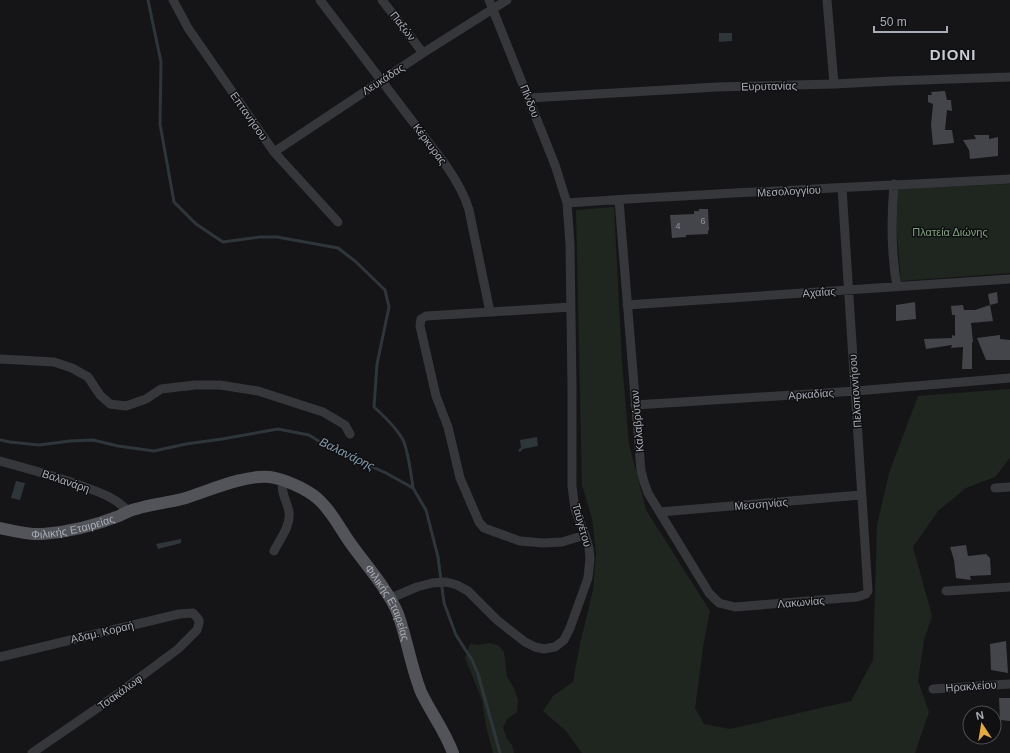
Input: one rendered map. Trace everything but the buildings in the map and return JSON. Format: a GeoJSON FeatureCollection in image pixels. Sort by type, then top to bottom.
{"type":"FeatureCollection","features":[{"type":"Feature","properties":{"kind":"main road","name":"Φιλικής Εταιρείας"},"geometry":{"type":"LineString","coordinates":[[0,528],[28,533],[58,533],[119,516],[128,511],[180,499],[251,478],[264,476],[284,480],[309,492],[326,507],[390,598],[398,614],[419,686],[453,753]]}},
{"type":"Feature","properties":{"kind":"street","name":"Επτανήσου"},"geometry":{"type":"LineString","coordinates":[[173,0],[188,28],[274,152],[338,222]]}},
{"type":"Feature","properties":{"kind":"street","name":"Κέρκυρας"},"geometry":{"type":"LineString","coordinates":[[320,0],[445,164],[463,194],[467,202],[473,225],[490,312]]}},
{"type":"Feature","properties":{"kind":"street","name":"Παξών"},"geometry":{"type":"LineString","coordinates":[[382,0],[423,53]]}},
{"type":"Feature","properties":{"kind":"street","name":"Λευκάδας"},"geometry":{"type":"LineString","coordinates":[[274,152],[423,53],[491,4],[507,0]]}},
{"type":"Feature","properties":{"kind":"street"},"geometry":{"type":"LineString","coordinates":[[827,0],[834,84]]}},
{"type":"Feature","properties":{"kind":"street","name":"Πίνδου"},"geometry":{"type":"LineString","coordinates":[[491,4],[555,165],[567,204]]}},
{"type":"Feature","properties":{"kind":"street","name":"Ευρυτανίας"},"geometry":{"type":"LineString","coordinates":[[529,98],[717,87],[1010,77]]}},
{"type":"Feature","properties":{"kind":"street","name":"Μεσολογγίου"},"geometry":{"type":"LineString","coordinates":[[567,204],[894,184],[1010,179]]}},
{"type":"Feature","properties":{"kind":"street"},"geometry":{"type":"LineString","coordinates":[[894,184],[892,229],[894,271],[897,287]]}},
{"type":"Feature","properties":{"kind":"street","name":"Πελοποννήσου"},"geometry":{"type":"LineString","coordinates":[[842,188],[868,588],[866,594]]}},
{"type":"Feature","properties":{"kind":"street","name":"Καλαβρύτων"},"geometry":{"type":"LineString","coordinates":[[619,200],[642,476],[648,493],[709,593],[719,603],[735,607]]}},
{"type":"Feature","properties":{"kind":"street","name":"Ταϋγέτου"},"geometry":{"type":"LineString","coordinates":[[390,598],[417,587],[432,583],[446,582],[458,585],[468,591],[497,620],[525,642],[535,646],[544,648],[555,647],[564,640],[570,628],[588,578],[590,558],[585,535],[576,509],[572,486],[570,244],[567,204]]}},
{"type":"Feature","properties":{"kind":"street","name":"Αχαΐας"},"geometry":{"type":"LineString","coordinates":[[627,305],[1010,279]]}},
{"type":"Feature","properties":{"kind":"street"},"geometry":{"type":"LineString","coordinates":[[570,307],[426,316],[421,319],[420,322],[423,342],[436,396],[448,427],[460,478],[479,522],[484,528],[520,541],[543,543],[562,542],[585,535]]}},
{"type":"Feature","properties":{"kind":"street"},"geometry":{"type":"LineString","coordinates":[[0,359],[54,362],[72,368],[88,377],[100,395],[110,404],[126,406],[146,400],[161,389],[195,385],[220,385],[258,391],[323,412],[345,425],[350,434]]}},
{"type":"Feature","properties":{"kind":"street","name":"Αρκαδίας"},"geometry":{"type":"LineString","coordinates":[[635,405],[856,391],[1010,378]]}},
{"type":"Feature","properties":{"kind":"street","name":"Βαλανάρη"},"geometry":{"type":"LineString","coordinates":[[0,461],[102,493],[114,499],[128,511]]}},
{"type":"Feature","properties":{"kind":"street"},"geometry":{"type":"LineString","coordinates":[[274,551],[289,521],[289,512],[282,489],[284,480]]}},
{"type":"Feature","properties":{"kind":"street"},"geometry":{"type":"LineString","coordinates":[[995,488],[1010,487]]}},
{"type":"Feature","properties":{"kind":"street","name":"Μεσσηνίας"},"geometry":{"type":"LineString","coordinates":[[660,512],[861,495]]}},
{"type":"Feature","properties":{"kind":"street"},"geometry":{"type":"LineString","coordinates":[[946,591],[1010,587]]}},
{"type":"Feature","properties":{"kind":"street","name":"Λακωνίας"},"geometry":{"type":"LineString","coordinates":[[735,607],[857,597],[866,594]]}},
{"type":"Feature","properties":{"kind":"street","name":"Αδαμ. Κοραή"},"geometry":{"type":"LineString","coordinates":[[0,657],[179,614],[193,613],[198,618],[199,623]]}},
{"type":"Feature","properties":{"kind":"street","name":"Τσακάλωφ"},"geometry":{"type":"LineString","coordinates":[[32,753],[112,698],[178,649],[194,633],[199,623]]}},
{"type":"Feature","properties":{"kind":"street","name":"Ηρακλείου"},"geometry":{"type":"LineString","coordinates":[[933,689],[1010,684]]}},
{"type":"Feature","properties":{"kind":"green space","name":"Πλατεία Διώνης"},"geometry":{"type":"Polygon","coordinates":[[[1010,184],[1010,273],[901,281],[893,189],[1010,184]]]}},
{"type":"Feature","properties":{"kind":"green space"},"geometry":{"type":"Polygon","coordinates":[[[614,207],[622,362],[629,444],[646,510],[710,611],[704,641],[695,708],[704,724],[730,729],[851,701],[873,660],[877,525],[889,473],[918,396],[1010,389],[1010,458],[995,477],[966,488],[938,511],[913,547],[932,616],[924,640],[918,681],[929,712],[915,753],[582,753],[566,731],[543,711],[553,696],[573,682],[580,644],[593,590],[596,553],[592,518],[582,485],[576,210],[614,207]]]}},
{"type":"Feature","properties":{"kind":"green space"},"geometry":{"type":"Polygon","coordinates":[[[489,643],[498,645],[504,652],[507,677],[514,688],[518,700],[517,712],[507,719],[503,728],[507,739],[512,745],[514,753],[493,753],[486,726],[482,700],[465,658],[470,644],[478,645],[489,643]]]}},
{"type":"Feature","properties":{"kind":"shaded area"},"geometry":{"type":"Polygon","coordinates":[[[719,33],[732,33],[732,41],[719,42],[719,33]]]}},
{"type":"Feature","properties":{"kind":"shaded area"},"geometry":{"type":"Polygon","coordinates":[[[537,437],[538,446],[523,449],[520,452],[518,451],[521,447],[520,440],[537,437]]]}},
{"type":"Feature","properties":{"kind":"shaded area"},"geometry":{"type":"Polygon","coordinates":[[[16,481],[25,483],[20,500],[11,498],[16,481]]]}},
{"type":"Feature","properties":{"kind":"shaded area"},"geometry":{"type":"Polygon","coordinates":[[[181,539],[181,543],[158,549],[156,544],[181,539]]]}},
{"type":"Feature","properties":{"kind":"waterway"},"geometry":{"type":"LineString","coordinates":[[148,0],[161,62],[160,124],[174,202],[196,224],[223,242],[260,237],[277,237],[338,248],[355,261],[385,290],[389,307],[377,364],[374,407],[395,428],[404,442],[409,459],[413,488]]}},
{"type":"Feature","properties":{"kind":"waterway","name":"Βαλανάρης"},"geometry":{"type":"LineString","coordinates":[[0,440],[39,445],[93,440],[118,446],[154,451],[186,444],[278,429],[309,435],[330,448],[386,473],[413,488],[426,510],[438,557],[444,603],[456,635],[472,660],[478,674],[500,753]]}},
{"type":"Feature","properties":{"kind":"district","name":"DIONI"},"geometry":{"type":"Point","coordinates":[953,55]}}]}
